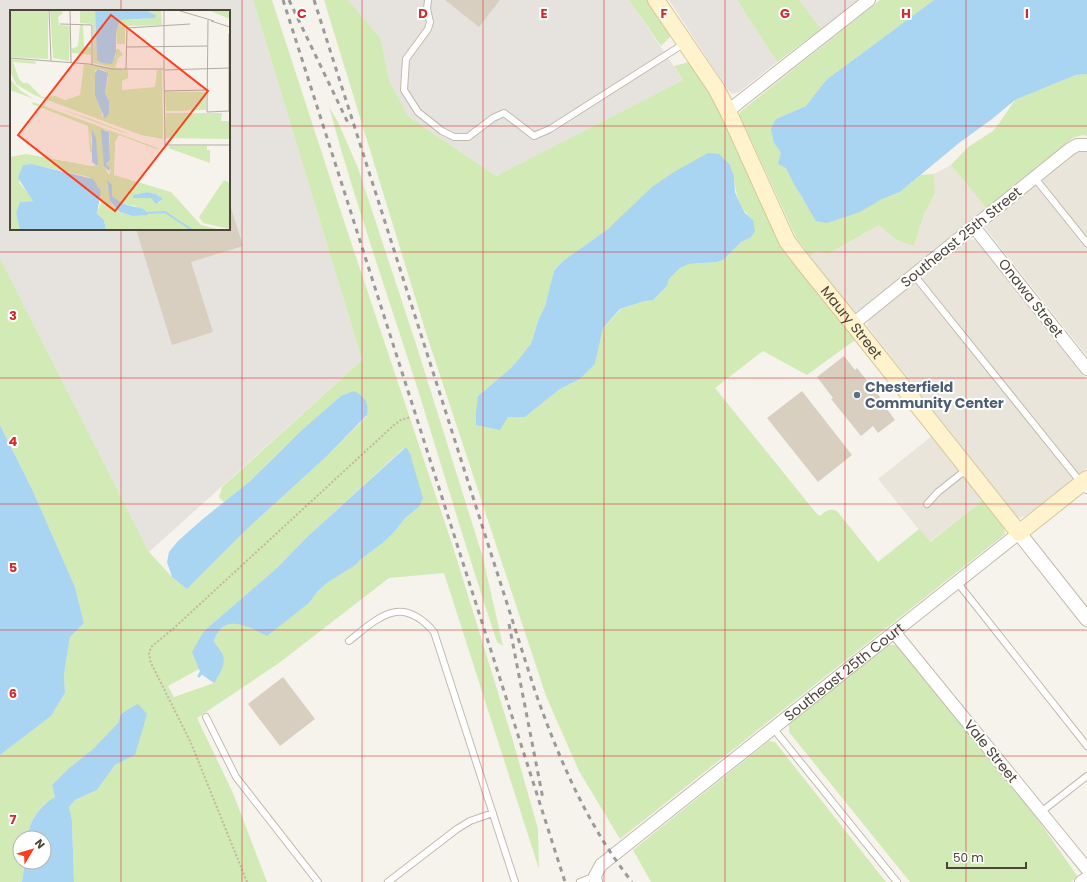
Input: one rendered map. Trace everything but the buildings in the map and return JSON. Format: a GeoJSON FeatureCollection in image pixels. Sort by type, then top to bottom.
{"type":"FeatureCollection","features":[{"type":"Feature","properties":{"kind":"main road","name":"Maury Street"},"geometry":{"type":"LineString","coordinates":[[656,0],[716,88],[788,241],[803,262],[1018,533]]}},
{"type":"Feature","properties":{"kind":"main road","name":"Southeast 25th Court"},"geometry":{"type":"LineString","coordinates":[[1018,533],[1085,484]]}},
{"type":"Feature","properties":{"kind":"street"},"geometry":{"type":"LineString","coordinates":[[728,111],[868,0]]}},
{"type":"Feature","properties":{"kind":"street","name":"Southeast 25th Street"},"geometry":{"type":"LineString","coordinates":[[853,324],[1070,149],[1077,146],[1087,145]]}},
{"type":"Feature","properties":{"kind":"street","name":"Onawa Street"},"geometry":{"type":"LineString","coordinates":[[974,227],[1087,369]]}},
{"type":"Feature","properties":{"kind":"street","name":"Southeast 25th Court"},"geometry":{"type":"LineString","coordinates":[[597,874],[773,728],[1018,533]]}},
{"type":"Feature","properties":{"kind":"street","name":"Maury Street"},"geometry":{"type":"LineString","coordinates":[[1018,533],[1087,619]]}},
{"type":"Feature","properties":{"kind":"street","name":"Vale Street"},"geometry":{"type":"LineString","coordinates":[[894,632],[1087,869]]}},
{"type":"Feature","properties":{"kind":"street"},"geometry":{"type":"LineString","coordinates":[[1081,882],[1087,878]]}},
{"type":"Feature","properties":{"kind":"lane"},"geometry":{"type":"LineString","coordinates":[[428,0],[427,9],[430,22],[428,29],[406,59],[404,90],[418,112],[442,131],[454,137],[468,137],[493,118],[504,113],[534,136],[550,128],[685,43]]}},
{"type":"Feature","properties":{"kind":"lane"},"geometry":{"type":"LineString","coordinates":[[1034,178],[1087,242]]}},
{"type":"Feature","properties":{"kind":"lane"},"geometry":{"type":"LineString","coordinates":[[914,275],[1085,484]]}},
{"type":"Feature","properties":{"kind":"lane"},"geometry":{"type":"LineString","coordinates":[[927,504],[938,492],[967,469]]}},
{"type":"Feature","properties":{"kind":"lane"},"geometry":{"type":"LineString","coordinates":[[957,582],[1087,746]]}},
{"type":"Feature","properties":{"kind":"lane"},"geometry":{"type":"LineString","coordinates":[[349,641],[375,620],[387,613],[401,612],[415,616],[424,621],[434,632],[515,882]]}},
{"type":"Feature","properties":{"kind":"lane"},"geometry":{"type":"LineString","coordinates":[[206,717],[236,777],[318,882]]}},
{"type":"Feature","properties":{"kind":"lane"},"geometry":{"type":"LineString","coordinates":[[773,728],[897,882]]}},
{"type":"Feature","properties":{"kind":"lane"},"geometry":{"type":"LineString","coordinates":[[1041,812],[1087,776]]}},
{"type":"Feature","properties":{"kind":"lane"},"geometry":{"type":"LineString","coordinates":[[388,882],[457,829],[470,821],[493,813]]}},
{"type":"Feature","properties":{"kind":"lane"},"geometry":{"type":"LineString","coordinates":[[580,882],[597,874]]}},
{"type":"Feature","properties":{"kind":"path"},"geometry":{"type":"LineString","coordinates":[[248,882],[191,743],[151,663],[149,654],[151,647],[174,628],[394,425],[401,420],[411,417]]}},
{"type":"Feature","properties":{"kind":"shaded area"},"geometry":{"type":"Polygon","coordinates":[[[0,0],[253,0],[362,360],[149,552],[0,258],[0,0]]]}},
{"type":"Feature","properties":{"kind":"shaded area"},"geometry":{"type":"Polygon","coordinates":[[[348,0],[629,0],[683,80],[496,176],[408,116],[389,80],[381,39],[348,0]]]}},
{"type":"Feature","properties":{"kind":"shaded area"},"geometry":{"type":"Polygon","coordinates":[[[669,0],[737,0],[777,62],[739,92],[732,94],[669,0]]]}},
{"type":"Feature","properties":{"kind":"shaded area"},"geometry":{"type":"Polygon","coordinates":[[[799,0],[858,0],[821,29],[799,0]]]}},
{"type":"Feature","properties":{"kind":"shaded area"},"geometry":{"type":"Polygon","coordinates":[[[1087,151],[1087,356],[985,228],[988,222],[1075,152],[1087,151]]]}},
{"type":"Feature","properties":{"kind":"shaded area"},"geometry":{"type":"Polygon","coordinates":[[[951,165],[987,209],[855,313],[810,256],[817,251],[828,254],[879,225],[896,240],[914,246],[924,214],[935,193],[934,174],[951,165]]]}},
{"type":"Feature","properties":{"kind":"shaded area"},"geometry":{"type":"Polygon","coordinates":[[[969,239],[976,240],[1087,380],[1087,468],[1026,516],[1018,518],[867,326],[870,318],[969,239]]]}},
{"type":"Feature","properties":{"kind":"shaded area"},"geometry":{"type":"Polygon","coordinates":[[[932,436],[983,500],[929,542],[878,479],[932,436]]]}},
{"type":"Feature","properties":{"kind":"green space"},"geometry":{"type":"Polygon","coordinates":[[[253,0],[272,0],[453,547],[513,741],[538,829],[539,869],[444,573],[389,578],[279,663],[197,718],[233,793],[267,882],[74,882],[72,820],[69,807],[75,800],[97,790],[115,765],[135,755],[121,714],[118,723],[93,749],[68,769],[52,785],[55,797],[44,804],[36,814],[28,830],[12,830],[12,870],[24,870],[22,882],[0,882],[0,755],[51,716],[65,693],[64,674],[70,637],[84,623],[75,587],[32,489],[0,425],[0,258],[149,552],[172,577],[187,589],[247,529],[327,456],[367,416],[341,396],[279,452],[249,482],[224,502],[219,497],[222,487],[362,360],[253,0]],[[405,447],[307,537],[277,568],[204,631],[199,669],[168,686],[174,697],[214,683],[222,666],[223,658],[214,641],[218,632],[224,627],[230,624],[244,625],[267,635],[309,603],[318,591],[327,583],[357,564],[360,560],[384,542],[405,518],[419,507],[411,455],[405,447]]]}},
{"type":"Feature","properties":{"kind":"green space"},"geometry":{"type":"Polygon","coordinates":[[[324,0],[348,0],[381,39],[389,80],[408,116],[496,176],[683,80],[674,66],[689,62],[713,98],[775,233],[790,258],[855,340],[807,375],[763,351],[715,388],[817,514],[820,516],[828,510],[837,511],[878,562],[919,529],[930,542],[983,500],[1004,528],[1005,534],[620,839],[579,771],[546,696],[427,336],[324,0]],[[734,177],[608,229],[563,261],[554,271],[545,306],[538,321],[531,344],[511,368],[478,396],[499,430],[508,417],[525,417],[560,389],[580,379],[595,364],[603,328],[621,309],[645,301],[653,300],[667,286],[669,279],[680,268],[689,264],[717,262],[723,260],[741,242],[750,238],[753,220],[741,206],[737,196],[734,177]]]}},
{"type":"Feature","properties":{"kind":"green space"},"geometry":{"type":"Polygon","coordinates":[[[629,0],[648,0],[670,33],[670,37],[661,46],[629,0]]]}},
{"type":"Feature","properties":{"kind":"green space"},"geometry":{"type":"Polygon","coordinates":[[[737,0],[799,0],[821,29],[777,62],[737,0]]]}},
{"type":"Feature","properties":{"kind":"green space"},"geometry":{"type":"Polygon","coordinates":[[[880,0],[934,0],[826,80],[806,106],[776,119],[774,143],[781,153],[786,167],[803,200],[880,200],[900,192],[921,175],[934,174],[935,193],[924,214],[914,246],[896,240],[879,225],[828,254],[817,251],[810,256],[796,237],[740,116],[740,112],[880,0]]]}},
{"type":"Feature","properties":{"kind":"green space"},"geometry":{"type":"Polygon","coordinates":[[[1087,74],[1087,136],[1083,135],[1073,138],[987,209],[951,165],[968,147],[993,131],[1015,100],[1076,75],[1087,74]]]}},
{"type":"Feature","properties":{"kind":"green space"},"geometry":{"type":"Polygon","coordinates":[[[329,107],[338,122],[358,168],[416,344],[483,558],[503,646],[497,642],[361,214],[329,107]]]}},
{"type":"Feature","properties":{"kind":"green space"},"geometry":{"type":"Polygon","coordinates":[[[889,645],[898,645],[1041,824],[1078,877],[1071,882],[910,882],[789,732],[789,724],[889,645]]]}},
{"type":"Feature","properties":{"kind":"green space"},"geometry":{"type":"Polygon","coordinates":[[[769,741],[775,742],[886,882],[651,882],[633,850],[769,741]]]}},
{"type":"Feature","properties":{"kind":"water"},"geometry":{"type":"Polygon","coordinates":[[[934,0],[1087,0],[1087,74],[1076,75],[1015,100],[959,143],[900,192],[880,200],[860,212],[827,223],[816,221],[786,168],[778,164],[781,153],[774,143],[771,129],[776,119],[806,106],[826,80],[934,0]]]}},
{"type":"Feature","properties":{"kind":"water"},"geometry":{"type":"Polygon","coordinates":[[[708,153],[719,154],[730,165],[734,177],[735,192],[745,213],[753,220],[755,231],[750,238],[741,242],[723,260],[717,262],[689,264],[680,268],[669,279],[667,286],[653,300],[620,309],[603,328],[595,364],[580,379],[560,389],[525,417],[508,417],[500,430],[476,425],[478,396],[511,368],[531,344],[538,321],[545,306],[554,271],[563,261],[608,229],[652,187],[674,172],[708,153]]]}},
{"type":"Feature","properties":{"kind":"water"},"geometry":{"type":"Polygon","coordinates":[[[354,391],[361,395],[367,403],[367,415],[327,456],[247,529],[187,589],[172,577],[167,562],[169,552],[178,541],[249,482],[300,432],[341,396],[354,391]]]}},
{"type":"Feature","properties":{"kind":"water"},"geometry":{"type":"Polygon","coordinates":[[[0,425],[32,489],[75,587],[84,623],[70,637],[64,674],[65,693],[51,716],[0,755],[0,425]]]}},
{"type":"Feature","properties":{"kind":"water"},"geometry":{"type":"Polygon","coordinates":[[[406,447],[411,455],[423,498],[419,507],[405,518],[384,542],[360,560],[357,564],[327,583],[318,591],[309,603],[267,636],[252,628],[237,624],[230,624],[223,627],[218,632],[214,641],[223,655],[224,662],[222,670],[214,683],[201,674],[192,652],[204,631],[277,568],[307,537],[406,447]]]}},
{"type":"Feature","properties":{"kind":"water"},"geometry":{"type":"Polygon","coordinates":[[[137,704],[147,714],[135,755],[115,765],[97,790],[75,800],[69,807],[72,820],[74,882],[22,882],[24,870],[52,870],[52,830],[28,830],[33,819],[40,809],[55,797],[52,785],[68,769],[93,749],[118,723],[121,714],[137,704]]]}},
{"type":"Feature","properties":{"kind":"waterway"},"geometry":{"type":"LineString","coordinates":[[199,676],[202,671]]}},
{"type":"Feature","properties":{"kind":"railway"},"geometry":{"type":"LineString","coordinates":[[283,0],[565,882]]}},
{"type":"Feature","properties":{"kind":"railway"},"geometry":{"type":"LineString","coordinates":[[289,0],[348,123]]}},
{"type":"Feature","properties":{"kind":"railway"},"geometry":{"type":"LineString","coordinates":[[314,0],[535,691],[554,742],[576,791],[601,838],[632,882]]}},
{"type":"Feature","properties":{"kind":"railway"},"geometry":{"type":"LineString","coordinates":[[509,624],[543,799]]}},
{"type":"Feature","properties":{"kind":"place","name":"Chesterfield Community Center"},"geometry":{"type":"Point","coordinates":[857,395]}}]}
